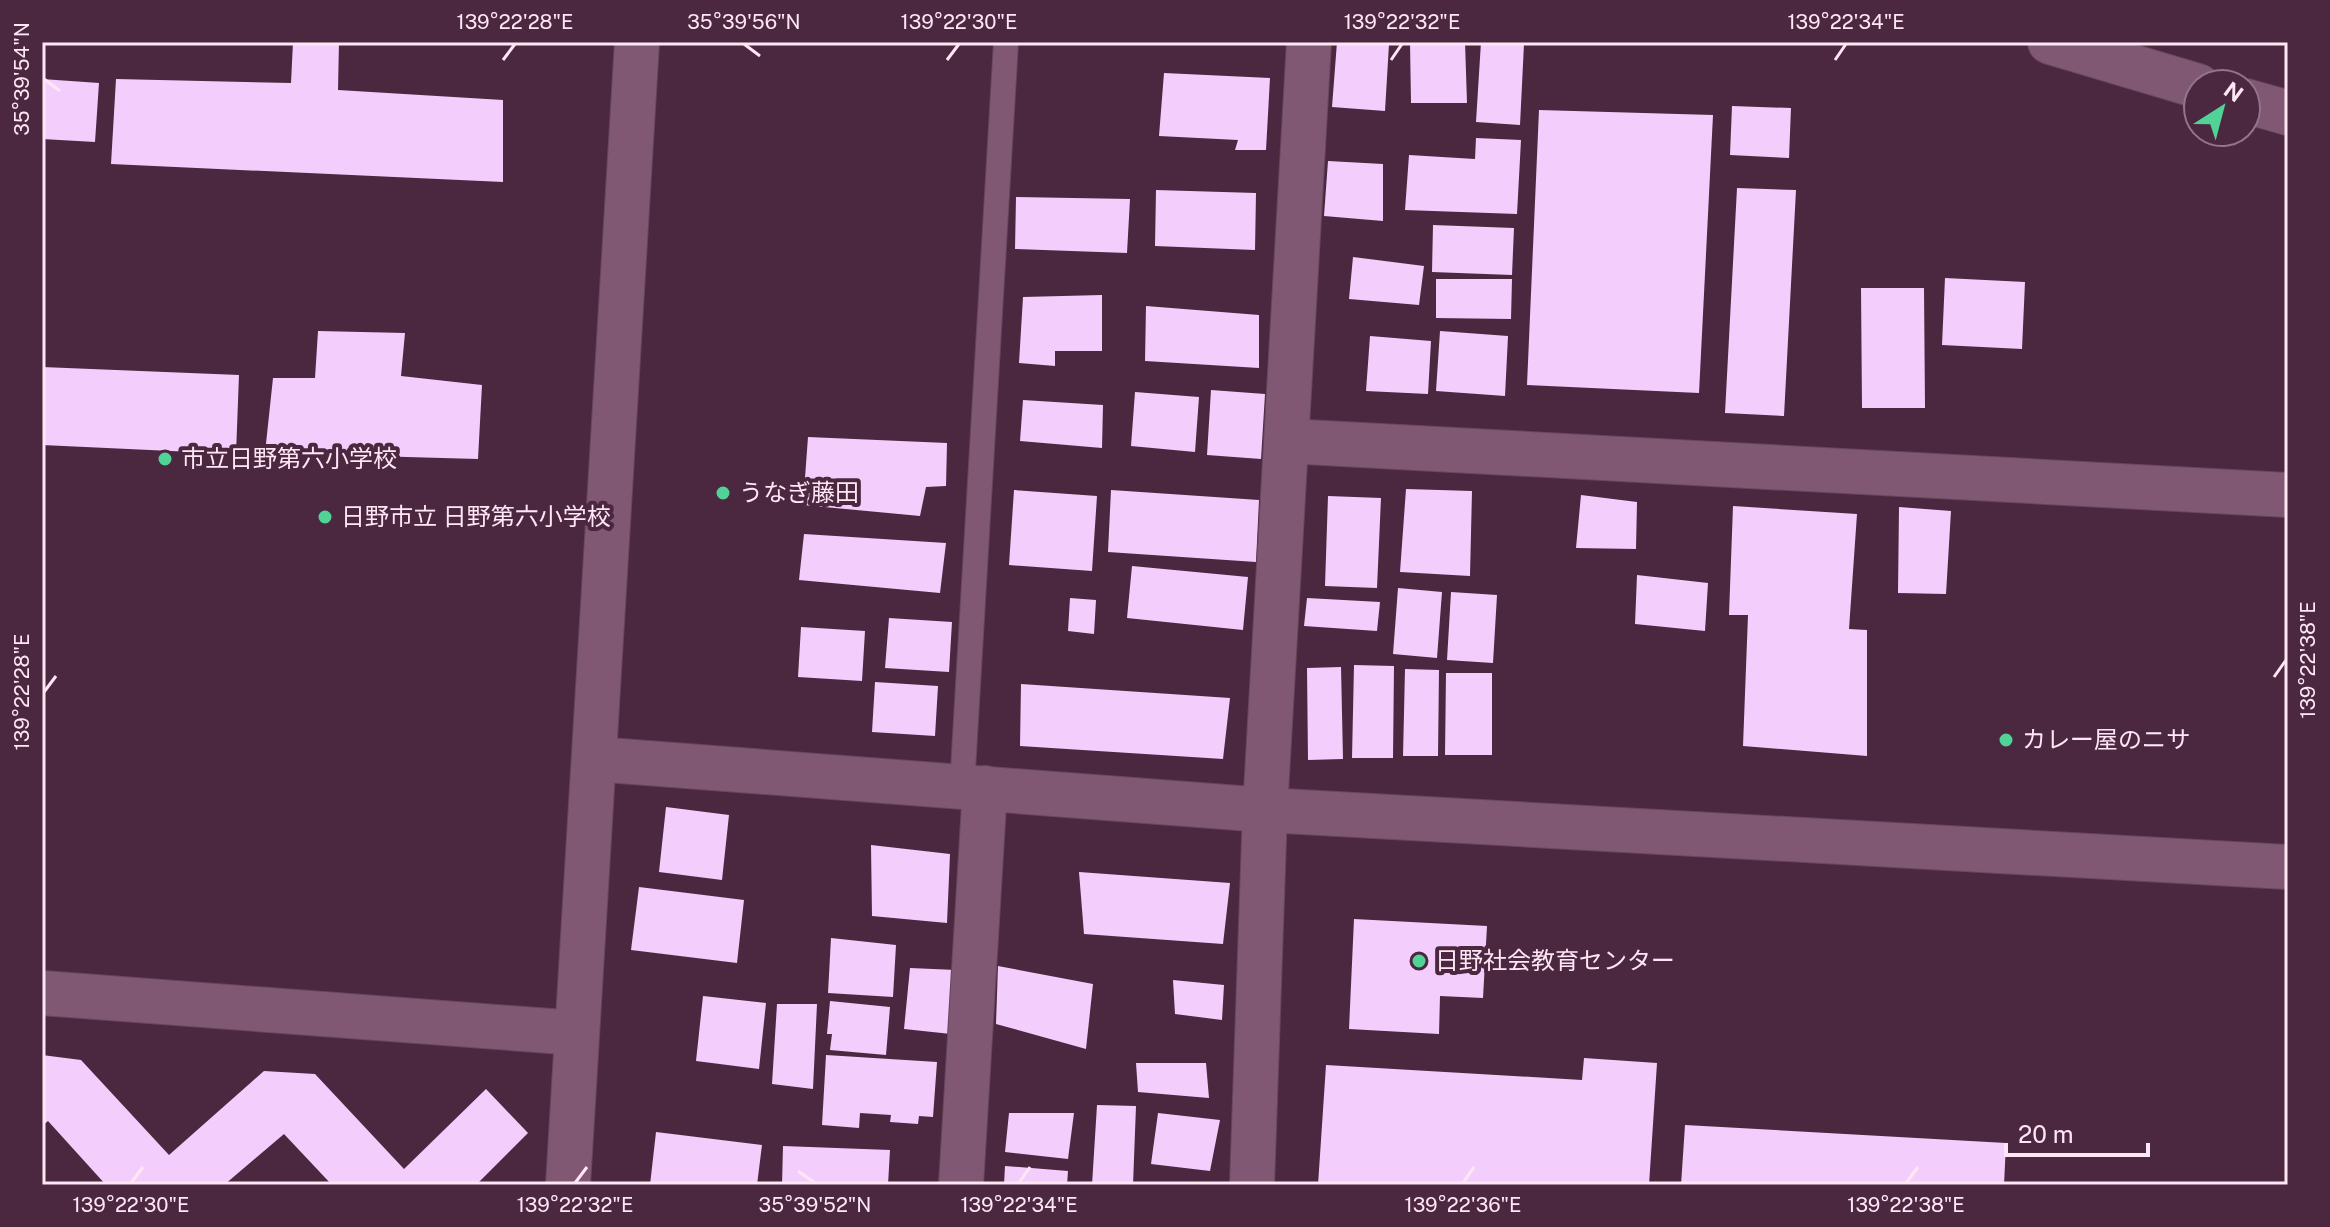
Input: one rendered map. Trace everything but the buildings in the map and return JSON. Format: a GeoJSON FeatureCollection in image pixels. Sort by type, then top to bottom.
{"type":"FeatureCollection","features":[{"type":"Feature","properties":{"kind":"street"},"geometry":{"type":"LineString","coordinates":[[568,1185],[637,42]]}},
{"type":"Feature","properties":{"kind":"street"},"geometry":{"type":"LineString","coordinates":[[1252,1185],[1265,810],[1309,42]]}},
{"type":"Feature","properties":{"kind":"street"},"geometry":{"type":"LineString","coordinates":[[2050,42],[2182,81]]}},
{"type":"Feature","properties":{"kind":"street"},"geometry":{"type":"LineString","coordinates":[[2262,106],[2288,113]]}},
{"type":"Feature","properties":{"kind":"street"},"geometry":{"type":"LineString","coordinates":[[1287,441],[2288,495]]}},
{"type":"Feature","properties":{"kind":"street"},"geometry":{"type":"LineString","coordinates":[[594,759],[1265,810],[2288,867]]}},
{"type":"Feature","properties":{"kind":"street"},"geometry":{"type":"LineString","coordinates":[[961,1185],[974,788]]}},
{"type":"Feature","properties":{"kind":"street"},"geometry":{"type":"LineString","coordinates":[[42,993],[577,1033]]}},
{"type":"Feature","properties":{"kind":"lane"},"geometry":{"type":"LineString","coordinates":[[974,788],[1006,42]]}},
{"type":"Feature","properties":{"kind":"place","name":"市立日野第六小学校"},"geometry":{"type":"Point","coordinates":[165,459]}},
{"type":"Feature","properties":{"kind":"place","name":"うなぎ藤田"},"geometry":{"type":"Point","coordinates":[723,493]}},
{"type":"Feature","properties":{"kind":"place","name":"日野市立 日野第六小学校"},"geometry":{"type":"Point","coordinates":[325,517]}},
{"type":"Feature","properties":{"kind":"place","name":"カレー屋のニサ"},"geometry":{"type":"Point","coordinates":[2006,740]}},
{"type":"Feature","properties":{"kind":"place","name":"日野社会教育センター"},"geometry":{"type":"Point","coordinates":[1419,961]}}]}
